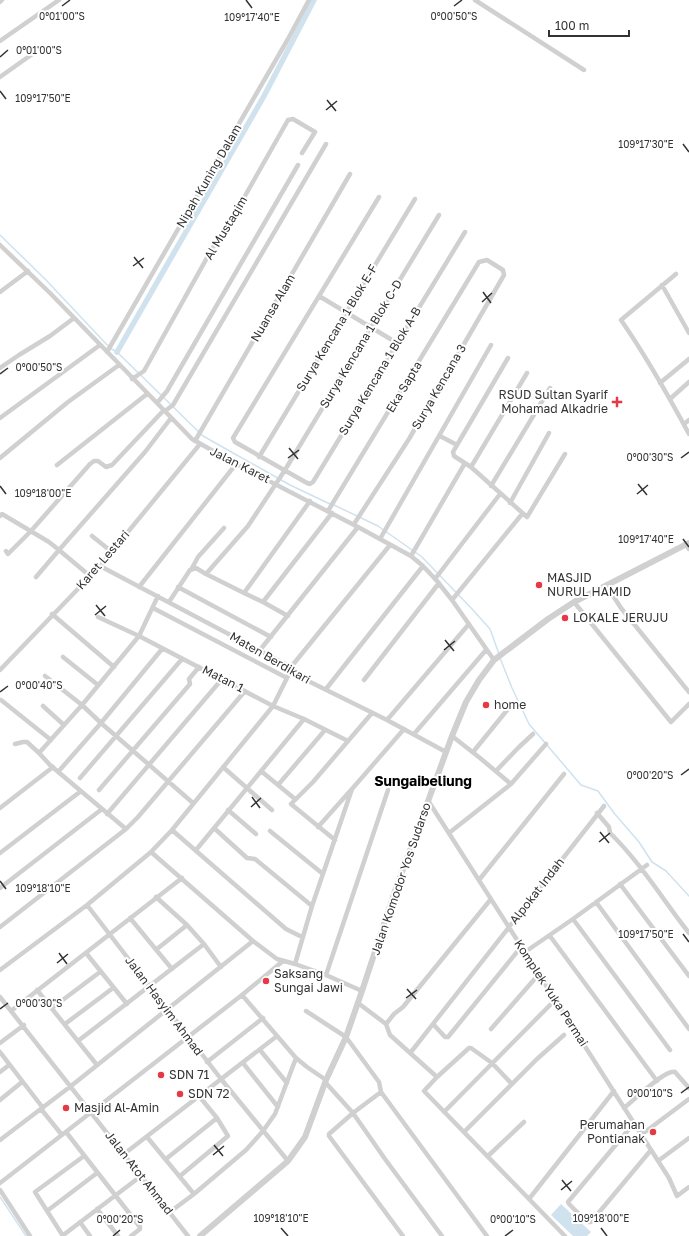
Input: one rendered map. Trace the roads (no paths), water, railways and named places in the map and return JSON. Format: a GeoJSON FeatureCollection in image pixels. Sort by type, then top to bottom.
{"type":"FeatureCollection","features":[{"type":"Feature","properties":{"kind":"street"},"geometry":{"type":"LineString","coordinates":[[0,41],[59,0]]}},
{"type":"Feature","properties":{"kind":"street","name":"Nipah Kuning Dalam"},"geometry":{"type":"LineString","coordinates":[[107,351],[288,40],[309,0]]}},
{"type":"Feature","properties":{"kind":"street"},"geometry":{"type":"LineString","coordinates":[[475,0],[584,70]]}},
{"type":"Feature","properties":{"kind":"street"},"geometry":{"type":"LineString","coordinates":[[0,77],[31,55]]}},
{"type":"Feature","properties":{"kind":"street","name":"Al Mustaqim"},"geometry":{"type":"LineString","coordinates":[[133,378],[144,371],[213,247],[220,240],[288,120],[293,119],[315,132],[302,153]]}},
{"type":"Feature","properties":{"kind":"street"},"geometry":{"type":"LineString","coordinates":[[6,551],[8,554],[31,531],[94,461],[98,461],[106,467],[112,465],[165,410],[173,405],[326,144]]}},
{"type":"Feature","properties":{"kind":"street"},"geometry":{"type":"LineString","coordinates":[[158,401],[167,391],[298,165]]}},
{"type":"Feature","properties":{"kind":"street","name":"Nuansa Alam"},"geometry":{"type":"LineString","coordinates":[[197,441],[203,428],[350,174]]}},
{"type":"Feature","properties":{"kind":"street"},"geometry":{"type":"LineString","coordinates":[[380,197],[319,296],[397,344]]}},
{"type":"Feature","properties":{"kind":"street","name":"Surya Kencana 1 Blok E-F"},"geometry":{"type":"LineString","coordinates":[[259,457],[415,199]]}},
{"type":"Feature","properties":{"kind":"street","name":"Surya Kencana 1 Blok C-D"},"geometry":{"type":"LineString","coordinates":[[206,574],[248,526],[277,482],[439,215]]}},
{"type":"Feature","properties":{"kind":"street","name":"Surya Kencana 1 Blok A-B"},"geometry":{"type":"LineString","coordinates":[[319,296],[233,440],[259,457],[310,484],[313,482],[465,232]]}},
{"type":"Feature","properties":{"kind":"street","name":"Jalan Karet"},"geometry":{"type":"LineString","coordinates":[[0,245],[28,270],[147,394],[158,401],[171,418],[188,435],[236,464],[277,482],[310,501],[356,524],[381,538],[390,545],[411,555],[436,578],[454,599],[486,650],[494,660]]}},
{"type":"Feature","properties":{"kind":"street","name":"Surya Kencana 3"},"geometry":{"type":"LineString","coordinates":[[260,650],[288,616],[356,524],[362,512],[409,439],[504,275],[503,270],[487,260],[480,262]]}},
{"type":"Feature","properties":{"kind":"street","name":"Eka Sapta"},"geometry":{"type":"LineString","coordinates":[[263,602],[330,511],[480,262]]}},
{"type":"Feature","properties":{"kind":"street"},"geometry":{"type":"LineString","coordinates":[[0,292],[28,270]]}},
{"type":"Feature","properties":{"kind":"street"},"geometry":{"type":"LineString","coordinates":[[676,274],[621,320],[636,340],[689,434]]}},
{"type":"Feature","properties":{"kind":"street"},"geometry":{"type":"LineString","coordinates":[[662,285],[689,333]]}},
{"type":"Feature","properties":{"kind":"street"},"geometry":{"type":"LineString","coordinates":[[0,368],[50,336],[74,318]]}},
{"type":"Feature","properties":{"kind":"street"},"geometry":{"type":"LineString","coordinates":[[0,418],[100,345]]}},
{"type":"Feature","properties":{"kind":"street"},"geometry":{"type":"LineString","coordinates":[[381,538],[491,345]]}},
{"type":"Feature","properties":{"kind":"street"},"geometry":{"type":"LineString","coordinates":[[508,358],[453,454],[471,467],[526,517],[528,517],[565,454]]}},
{"type":"Feature","properties":{"kind":"street"},"geometry":{"type":"LineString","coordinates":[[660,383],[689,358]]}},
{"type":"Feature","properties":{"kind":"street"},"geometry":{"type":"LineString","coordinates":[[0,458],[68,402],[119,365]]}},
{"type":"Feature","properties":{"kind":"street"},"geometry":{"type":"LineString","coordinates":[[471,467],[527,373]]}},
{"type":"Feature","properties":{"kind":"street"},"geometry":{"type":"LineString","coordinates":[[670,399],[689,382]]}},
{"type":"Feature","properties":{"kind":"street"},"geometry":{"type":"LineString","coordinates":[[491,486],[550,388]]}},
{"type":"Feature","properties":{"kind":"street"},"geometry":{"type":"LineString","coordinates":[[57,465],[147,394]]}},
{"type":"Feature","properties":{"kind":"street"},"geometry":{"type":"LineString","coordinates":[[36,577],[145,452],[171,418]]}},
{"type":"Feature","properties":{"kind":"street"},"geometry":{"type":"LineString","coordinates":[[684,424],[689,420]]}},
{"type":"Feature","properties":{"kind":"street"},"geometry":{"type":"LineString","coordinates":[[510,502],[549,433]]}},
{"type":"Feature","properties":{"kind":"street"},"geometry":{"type":"LineString","coordinates":[[440,436],[457,445]]}},
{"type":"Feature","properties":{"kind":"street","name":"Karet Lestari"},"geometry":{"type":"LineString","coordinates":[[0,670],[52,614],[100,566],[197,441]]}},
{"type":"Feature","properties":{"kind":"street"},"geometry":{"type":"LineString","coordinates":[[411,555],[465,463]]}},
{"type":"Feature","properties":{"kind":"street"},"geometry":{"type":"LineString","coordinates":[[139,587],[236,464]]}},
{"type":"Feature","properties":{"kind":"street"},"geometry":{"type":"LineString","coordinates":[[436,578],[500,494]]}},
{"type":"Feature","properties":{"kind":"street"},"geometry":{"type":"LineString","coordinates":[[244,593],[310,501]]}},
{"type":"Feature","properties":{"kind":"street"},"geometry":{"type":"LineString","coordinates":[[1,514],[49,542],[90,576]]}},
{"type":"Feature","properties":{"kind":"street"},"geometry":{"type":"LineString","coordinates":[[454,599],[522,514]]}},
{"type":"Feature","properties":{"kind":"street"},"geometry":{"type":"LineString","coordinates":[[169,602],[198,557],[224,528]]}},
{"type":"Feature","properties":{"kind":"street"},"geometry":{"type":"LineString","coordinates":[[92,536],[112,552]]}},
{"type":"Feature","properties":{"kind":"street"},"geometry":{"type":"LineString","coordinates":[[0,970],[87,905],[151,852],[172,830],[274,706],[291,670],[390,545]]}},
{"type":"Feature","properties":{"kind":"street","name":"Jalan Komodor Yos Sudarso"},"geometry":{"type":"LineString","coordinates":[[200,1236],[288,1162],[305,1137],[326,1081],[346,1037],[446,752],[472,690],[494,660],[548,619],[574,602],[606,585],[688,545]]}},
{"type":"Feature","properties":{"kind":"street","name":"Maten Berdikari"},"geometry":{"type":"LineString","coordinates":[[100,566],[260,650],[291,670],[446,752]]}},
{"type":"Feature","properties":{"kind":"street"},"geometry":{"type":"LineString","coordinates":[[326,689],[423,566]]}},
{"type":"Feature","properties":{"kind":"street"},"geometry":{"type":"LineString","coordinates":[[192,568],[196,568],[288,616]]}},
{"type":"Feature","properties":{"kind":"street"},"geometry":{"type":"LineString","coordinates":[[364,680],[439,583]]}},
{"type":"Feature","properties":{"kind":"street"},"geometry":{"type":"LineString","coordinates":[[606,585],[621,608],[689,692]]}},
{"type":"Feature","properties":{"kind":"street"},"geometry":{"type":"LineString","coordinates":[[178,587],[271,637]]}},
{"type":"Feature","properties":{"kind":"street"},"geometry":{"type":"LineString","coordinates":[[39,753],[82,705],[139,636],[158,596]]}},
{"type":"Feature","properties":{"kind":"street"},"geometry":{"type":"LineString","coordinates":[[574,602],[671,722],[689,704]]}},
{"type":"Feature","properties":{"kind":"street"},"geometry":{"type":"LineString","coordinates":[[153,608],[287,678]]}},
{"type":"Feature","properties":{"kind":"street"},"geometry":{"type":"LineString","coordinates":[[52,614],[114,667]]}},
{"type":"Feature","properties":{"kind":"street","name":"Matan 1"},"geometry":{"type":"LineString","coordinates":[[98,617],[139,636],[274,706],[304,719],[348,742]]}},
{"type":"Feature","properties":{"kind":"street"},"geometry":{"type":"LineString","coordinates":[[387,720],[469,624]]}},
{"type":"Feature","properties":{"kind":"street"},"geometry":{"type":"LineString","coordinates":[[58,772],[162,649]]}},
{"type":"Feature","properties":{"kind":"street"},"geometry":{"type":"LineString","coordinates":[[414,734],[486,650]]}},
{"type":"Feature","properties":{"kind":"street"},"geometry":{"type":"LineString","coordinates":[[63,657],[98,685]]}},
{"type":"Feature","properties":{"kind":"street"},"geometry":{"type":"LineString","coordinates":[[80,778],[182,659]]}},
{"type":"Feature","properties":{"kind":"street"},"geometry":{"type":"LineString","coordinates":[[99,790],[190,684],[189,679],[199,667]]}},
{"type":"Feature","properties":{"kind":"street"},"geometry":{"type":"LineString","coordinates":[[45,676],[82,705],[193,803]]}},
{"type":"Feature","properties":{"kind":"street"},"geometry":{"type":"LineString","coordinates":[[107,814],[222,679]]}},
{"type":"Feature","properties":{"kind":"street"},"geometry":{"type":"LineString","coordinates":[[0,926],[126,829],[138,817],[245,691]]}},
{"type":"Feature","properties":{"kind":"street"},"geometry":{"type":"LineString","coordinates":[[1,700],[51,740]]}},
{"type":"Feature","properties":{"kind":"street"},"geometry":{"type":"LineString","coordinates":[[43,706],[64,725]]}},
{"type":"Feature","properties":{"kind":"street"},"geometry":{"type":"LineString","coordinates":[[473,752],[508,709]]}},
{"type":"Feature","properties":{"kind":"street"},"geometry":{"type":"LineString","coordinates":[[335,840],[291,804],[313,782],[372,713]]}},
{"type":"Feature","properties":{"kind":"street"},"geometry":{"type":"LineString","coordinates":[[196,850],[304,719]]}},
{"type":"Feature","properties":{"kind":"street"},"geometry":{"type":"LineString","coordinates":[[318,827],[404,729]]}},
{"type":"Feature","properties":{"kind":"street"},"geometry":{"type":"LineString","coordinates":[[278,785],[325,730]]}},
{"type":"Feature","properties":{"kind":"street"},"geometry":{"type":"LineString","coordinates":[[496,771],[533,734]]}},
{"type":"Feature","properties":{"kind":"street"},"geometry":{"type":"LineString","coordinates":[[452,736],[511,784]]}},
{"type":"Feature","properties":{"kind":"street"},"geometry":{"type":"LineString","coordinates":[[15,744],[27,742],[58,772],[126,829]]}},
{"type":"Feature","properties":{"kind":"street"},"geometry":{"type":"LineString","coordinates":[[449,833],[511,784],[546,744]]}},
{"type":"Feature","properties":{"kind":"street"},"geometry":{"type":"LineString","coordinates":[[0,808],[53,767]]}},
{"type":"Feature","properties":{"kind":"street"},"geometry":{"type":"LineString","coordinates":[[223,767],[272,810]]}},
{"type":"Feature","properties":{"kind":"street"},"geometry":{"type":"LineString","coordinates":[[261,771],[295,800]]}},
{"type":"Feature","properties":{"kind":"street"},"geometry":{"type":"LineString","coordinates":[[479,880],[564,774]]}},
{"type":"Feature","properties":{"kind":"street"},"geometry":{"type":"LineString","coordinates":[[295,964],[312,906],[352,789]]}},
{"type":"Feature","properties":{"kind":"street"},"geometry":{"type":"LineString","coordinates":[[326,976],[388,790]]}},
{"type":"Feature","properties":{"kind":"street"},"geometry":{"type":"LineString","coordinates":[[0,853],[81,792]]}},
{"type":"Feature","properties":{"kind":"street","name":"Komplek Yuka Permai"},"geometry":{"type":"LineString","coordinates":[[428,802],[658,1160],[677,1196],[689,1187]]}},
{"type":"Feature","properties":{"kind":"street","name":"Alpokat Indah"},"geometry":{"type":"LineString","coordinates":[[411,1052],[604,806]]}},
{"type":"Feature","properties":{"kind":"street"},"geometry":{"type":"LineString","coordinates":[[0,888],[102,809]]}},
{"type":"Feature","properties":{"kind":"street"},"geometry":{"type":"LineString","coordinates":[[228,810],[256,834]]}},
{"type":"Feature","properties":{"kind":"street"},"geometry":{"type":"LineString","coordinates":[[597,813],[609,827],[610,833],[641,869],[689,933]]}},
{"type":"Feature","properties":{"kind":"street"},"geometry":{"type":"LineString","coordinates":[[214,828],[247,858],[255,858],[312,906]]}},
{"type":"Feature","properties":{"kind":"street"},"geometry":{"type":"LineString","coordinates":[[172,830],[286,929],[302,937]]}},
{"type":"Feature","properties":{"kind":"street"},"geometry":{"type":"LineString","coordinates":[[270,831],[323,874]]}},
{"type":"Feature","properties":{"kind":"street"},"geometry":{"type":"LineString","coordinates":[[151,852],[253,941],[277,959],[295,964],[362,991]]}},
{"type":"Feature","properties":{"kind":"street"},"geometry":{"type":"LineString","coordinates":[[525,952],[550,936],[647,864]]}},
{"type":"Feature","properties":{"kind":"street"},"geometry":{"type":"LineString","coordinates":[[11,1011],[182,878]]}},
{"type":"Feature","properties":{"kind":"street"},"geometry":{"type":"LineString","coordinates":[[620,884],[689,976]]}},
{"type":"Feature","properties":{"kind":"street"},"geometry":{"type":"LineString","coordinates":[[156,897],[187,925],[204,944],[221,967]]}},
{"type":"Feature","properties":{"kind":"street"},"geometry":{"type":"LineString","coordinates":[[386,1024],[394,1014],[403,1007],[491,899]]}},
{"type":"Feature","properties":{"kind":"street"},"geometry":{"type":"LineString","coordinates":[[596,902],[689,1029]]}},
{"type":"Feature","properties":{"kind":"street","name":"Jalan Hasyim Ahmad"},"geometry":{"type":"LineString","coordinates":[[87,905],[220,1079],[288,1162]]}},
{"type":"Feature","properties":{"kind":"street"},"geometry":{"type":"LineString","coordinates":[[130,918],[172,969]]}},
{"type":"Feature","properties":{"kind":"street"},"geometry":{"type":"LineString","coordinates":[[573,919],[670,1050]]}},
{"type":"Feature","properties":{"kind":"street"},"geometry":{"type":"LineString","coordinates":[[157,949],[187,925]]}},
{"type":"Feature","properties":{"kind":"street"},"geometry":{"type":"LineString","coordinates":[[550,936],[657,1081]]}},
{"type":"Feature","properties":{"kind":"street"},"geometry":{"type":"LineString","coordinates":[[0,1140],[168,1010],[253,941]]}},
{"type":"Feature","properties":{"kind":"street"},"geometry":{"type":"LineString","coordinates":[[78,1041],[204,944]]}},
{"type":"Feature","properties":{"kind":"street"},"geometry":{"type":"LineString","coordinates":[[433,1024],[445,1037],[448,1037],[521,946]]}},
{"type":"Feature","properties":{"kind":"street"},"geometry":{"type":"LineString","coordinates":[[86,953],[127,1004]]}},
{"type":"Feature","properties":{"kind":"street"},"geometry":{"type":"LineString","coordinates":[[0,1183],[283,961]]}},
{"type":"Feature","properties":{"kind":"street"},"geometry":{"type":"LineString","coordinates":[[52,1008],[100,972]]}},
{"type":"Feature","properties":{"kind":"street"},"geometry":{"type":"LineString","coordinates":[[491,1029],[539,974]]}},
{"type":"Feature","properties":{"kind":"street"},"geometry":{"type":"LineString","coordinates":[[65,1024],[113,988]]}},
{"type":"Feature","properties":{"kind":"street"},"geometry":{"type":"LineString","coordinates":[[37,990],[65,1024],[96,1066]]}},
{"type":"Feature","properties":{"kind":"street"},"geometry":{"type":"LineString","coordinates":[[242,994],[296,1058],[326,1081],[353,1113],[385,1160],[442,1236]]}},
{"type":"Feature","properties":{"kind":"street","name":"Jalan Atot Ahmad"},"geometry":{"type":"LineString","coordinates":[[0,997],[24,1025],[188,1236]]}},
{"type":"Feature","properties":{"kind":"street"},"geometry":{"type":"LineString","coordinates":[[444,1112],[555,1000]]}},
{"type":"Feature","properties":{"kind":"street"},"geometry":{"type":"LineString","coordinates":[[358,1003],[386,1024],[390,1035],[437,1076]]}},
{"type":"Feature","properties":{"kind":"street"},"geometry":{"type":"LineString","coordinates":[[306,1011],[346,1037],[379,1082],[381,1092],[487,1236]]}},
{"type":"Feature","properties":{"kind":"street"},"geometry":{"type":"LineString","coordinates":[[207,1062],[263,1018]]}},
{"type":"Feature","properties":{"kind":"street"},"geometry":{"type":"LineString","coordinates":[[0,1043],[24,1025]]}},
{"type":"Feature","properties":{"kind":"street"},"geometry":{"type":"LineString","coordinates":[[464,1132],[564,1035]]}},
{"type":"Feature","properties":{"kind":"street"},"geometry":{"type":"LineString","coordinates":[[124,1154],[278,1036]]}},
{"type":"Feature","properties":{"kind":"street"},"geometry":{"type":"LineString","coordinates":[[512,1084],[492,1063],[473,1049],[469,1048],[437,1076],[424,1091],[565,1236]]}},
{"type":"Feature","properties":{"kind":"street"},"geometry":{"type":"LineString","coordinates":[[260,1050],[287,1083]]}},
{"type":"Feature","properties":{"kind":"street"},"geometry":{"type":"LineString","coordinates":[[0,1052],[42,1109],[84,1156],[141,1228],[131,1236]]}},
{"type":"Feature","properties":{"kind":"street"},"geometry":{"type":"LineString","coordinates":[[170,1212],[194,1194],[246,1150],[263,1131],[275,1114],[296,1058]]}},
{"type":"Feature","properties":{"kind":"street"},"geometry":{"type":"LineString","coordinates":[[243,1063],[278,1107]]}},
{"type":"Feature","properties":{"kind":"street"},"geometry":{"type":"LineString","coordinates":[[0,1072],[9,1065]]}},
{"type":"Feature","properties":{"kind":"street"},"geometry":{"type":"LineString","coordinates":[[624,1108],[657,1081],[672,1071],[675,1072],[689,1088]]}},
{"type":"Feature","properties":{"kind":"street"},"geometry":{"type":"LineString","coordinates":[[0,1100],[22,1082]]}},
{"type":"Feature","properties":{"kind":"street"},"geometry":{"type":"LineString","coordinates":[[381,1092],[353,1113],[329,1134],[329,1136],[403,1236]]}},
{"type":"Feature","properties":{"kind":"street"},"geometry":{"type":"LineString","coordinates":[[529,1199],[614,1092]]}},
{"type":"Feature","properties":{"kind":"street"},"geometry":{"type":"LineString","coordinates":[[180,1176],[228,1137],[228,1134],[217,1118],[199,1096]]}},
{"type":"Feature","properties":{"kind":"street"},"geometry":{"type":"LineString","coordinates":[[641,1135],[689,1099]]}},
{"type":"Feature","properties":{"kind":"street"},"geometry":{"type":"LineString","coordinates":[[166,1159],[217,1118]]}},
{"type":"Feature","properties":{"kind":"street"},"geometry":{"type":"LineString","coordinates":[[488,1156],[524,1122]]}},
{"type":"Feature","properties":{"kind":"street"},"geometry":{"type":"LineString","coordinates":[[634,1123],[568,1202],[587,1222],[591,1222],[651,1150]]}},
{"type":"Feature","properties":{"kind":"street"},"geometry":{"type":"LineString","coordinates":[[147,1136],[194,1194]]}},
{"type":"Feature","properties":{"kind":"street"},"geometry":{"type":"LineString","coordinates":[[658,1160],[689,1138]]}},
{"type":"Feature","properties":{"kind":"street"},"geometry":{"type":"LineString","coordinates":[[84,1156],[35,1192],[62,1236],[141,1176]]}},
{"type":"Feature","properties":{"kind":"street"},"geometry":{"type":"LineString","coordinates":[[47,1211],[97,1173]]}},
{"type":"Feature","properties":{"kind":"street"},"geometry":{"type":"LineString","coordinates":[[0,1175],[5,1177],[10,1176]]}},
{"type":"Feature","properties":{"kind":"street"},"geometry":{"type":"LineString","coordinates":[[0,1191],[30,1236]]}},
{"type":"Feature","properties":{"kind":"street"},"geometry":{"type":"LineString","coordinates":[[97,1209],[118,1236]]}},
{"type":"Feature","properties":{"kind":"street"},"geometry":{"type":"LineString","coordinates":[[80,1222],[90,1236]]}},
{"type":"Feature","properties":{"kind":"water"},"geometry":{"type":"Polygon","coordinates":[[[561,1204],[591,1232],[587,1236],[573,1236],[551,1215],[561,1204]]]}},
{"type":"Feature","properties":{"kind":"waterway"},"geometry":{"type":"LineString","coordinates":[[117,352],[264,96],[314,0]]}},
{"type":"Feature","properties":{"kind":"waterway"},"geometry":{"type":"LineString","coordinates":[[0,235],[46,280],[110,348],[117,352],[203,436],[290,485],[330,504]]}},
{"type":"Feature","properties":{"kind":"waterway"},"geometry":{"type":"LineString","coordinates":[[334,505],[378,526],[422,557],[490,629],[499,654]]}},
{"type":"Feature","properties":{"kind":"waterway"},"geometry":{"type":"LineString","coordinates":[[500,658],[529,724],[581,785],[598,791],[614,813],[639,842],[652,862],[666,871],[689,896]]}},
{"type":"Feature","properties":{"kind":"waterway"},"geometry":{"type":"LineString","coordinates":[[0,1197],[26,1236]]}},
{"type":"Feature","properties":{"kind":"place","name":"RSUD Sultan Syarif Mohamad Alkadrie"},"geometry":{"type":"Point","coordinates":[617,402]}},
{"type":"Feature","properties":{"kind":"place","name":"MASJID NURUL HAMID"},"geometry":{"type":"Point","coordinates":[539,585]}},
{"type":"Feature","properties":{"kind":"place","name":"LOKALE JERUJU"},"geometry":{"type":"Point","coordinates":[565,618]}},
{"type":"Feature","properties":{"kind":"place","name":"home"},"geometry":{"type":"Point","coordinates":[486,705]}},
{"type":"Feature","properties":{"kind":"place","name":"Saksang Sungai Jawi"},"geometry":{"type":"Point","coordinates":[266,981]}},
{"type":"Feature","properties":{"kind":"place","name":"SDN 71"},"geometry":{"type":"Point","coordinates":[161,1075]}},
{"type":"Feature","properties":{"kind":"place","name":"SDN 72"},"geometry":{"type":"Point","coordinates":[180,1094]}},
{"type":"Feature","properties":{"kind":"place","name":"Masjid Al-Amin"},"geometry":{"type":"Point","coordinates":[66,1108]}},
{"type":"Feature","properties":{"kind":"place","name":"Perumahan Pontianak"},"geometry":{"type":"Point","coordinates":[653,1132]}},
{"type":"Feature","properties":{"kind":"district","name":"Sungaibeliung"},"geometry":{"type":"Point","coordinates":[423,781]}}]}
